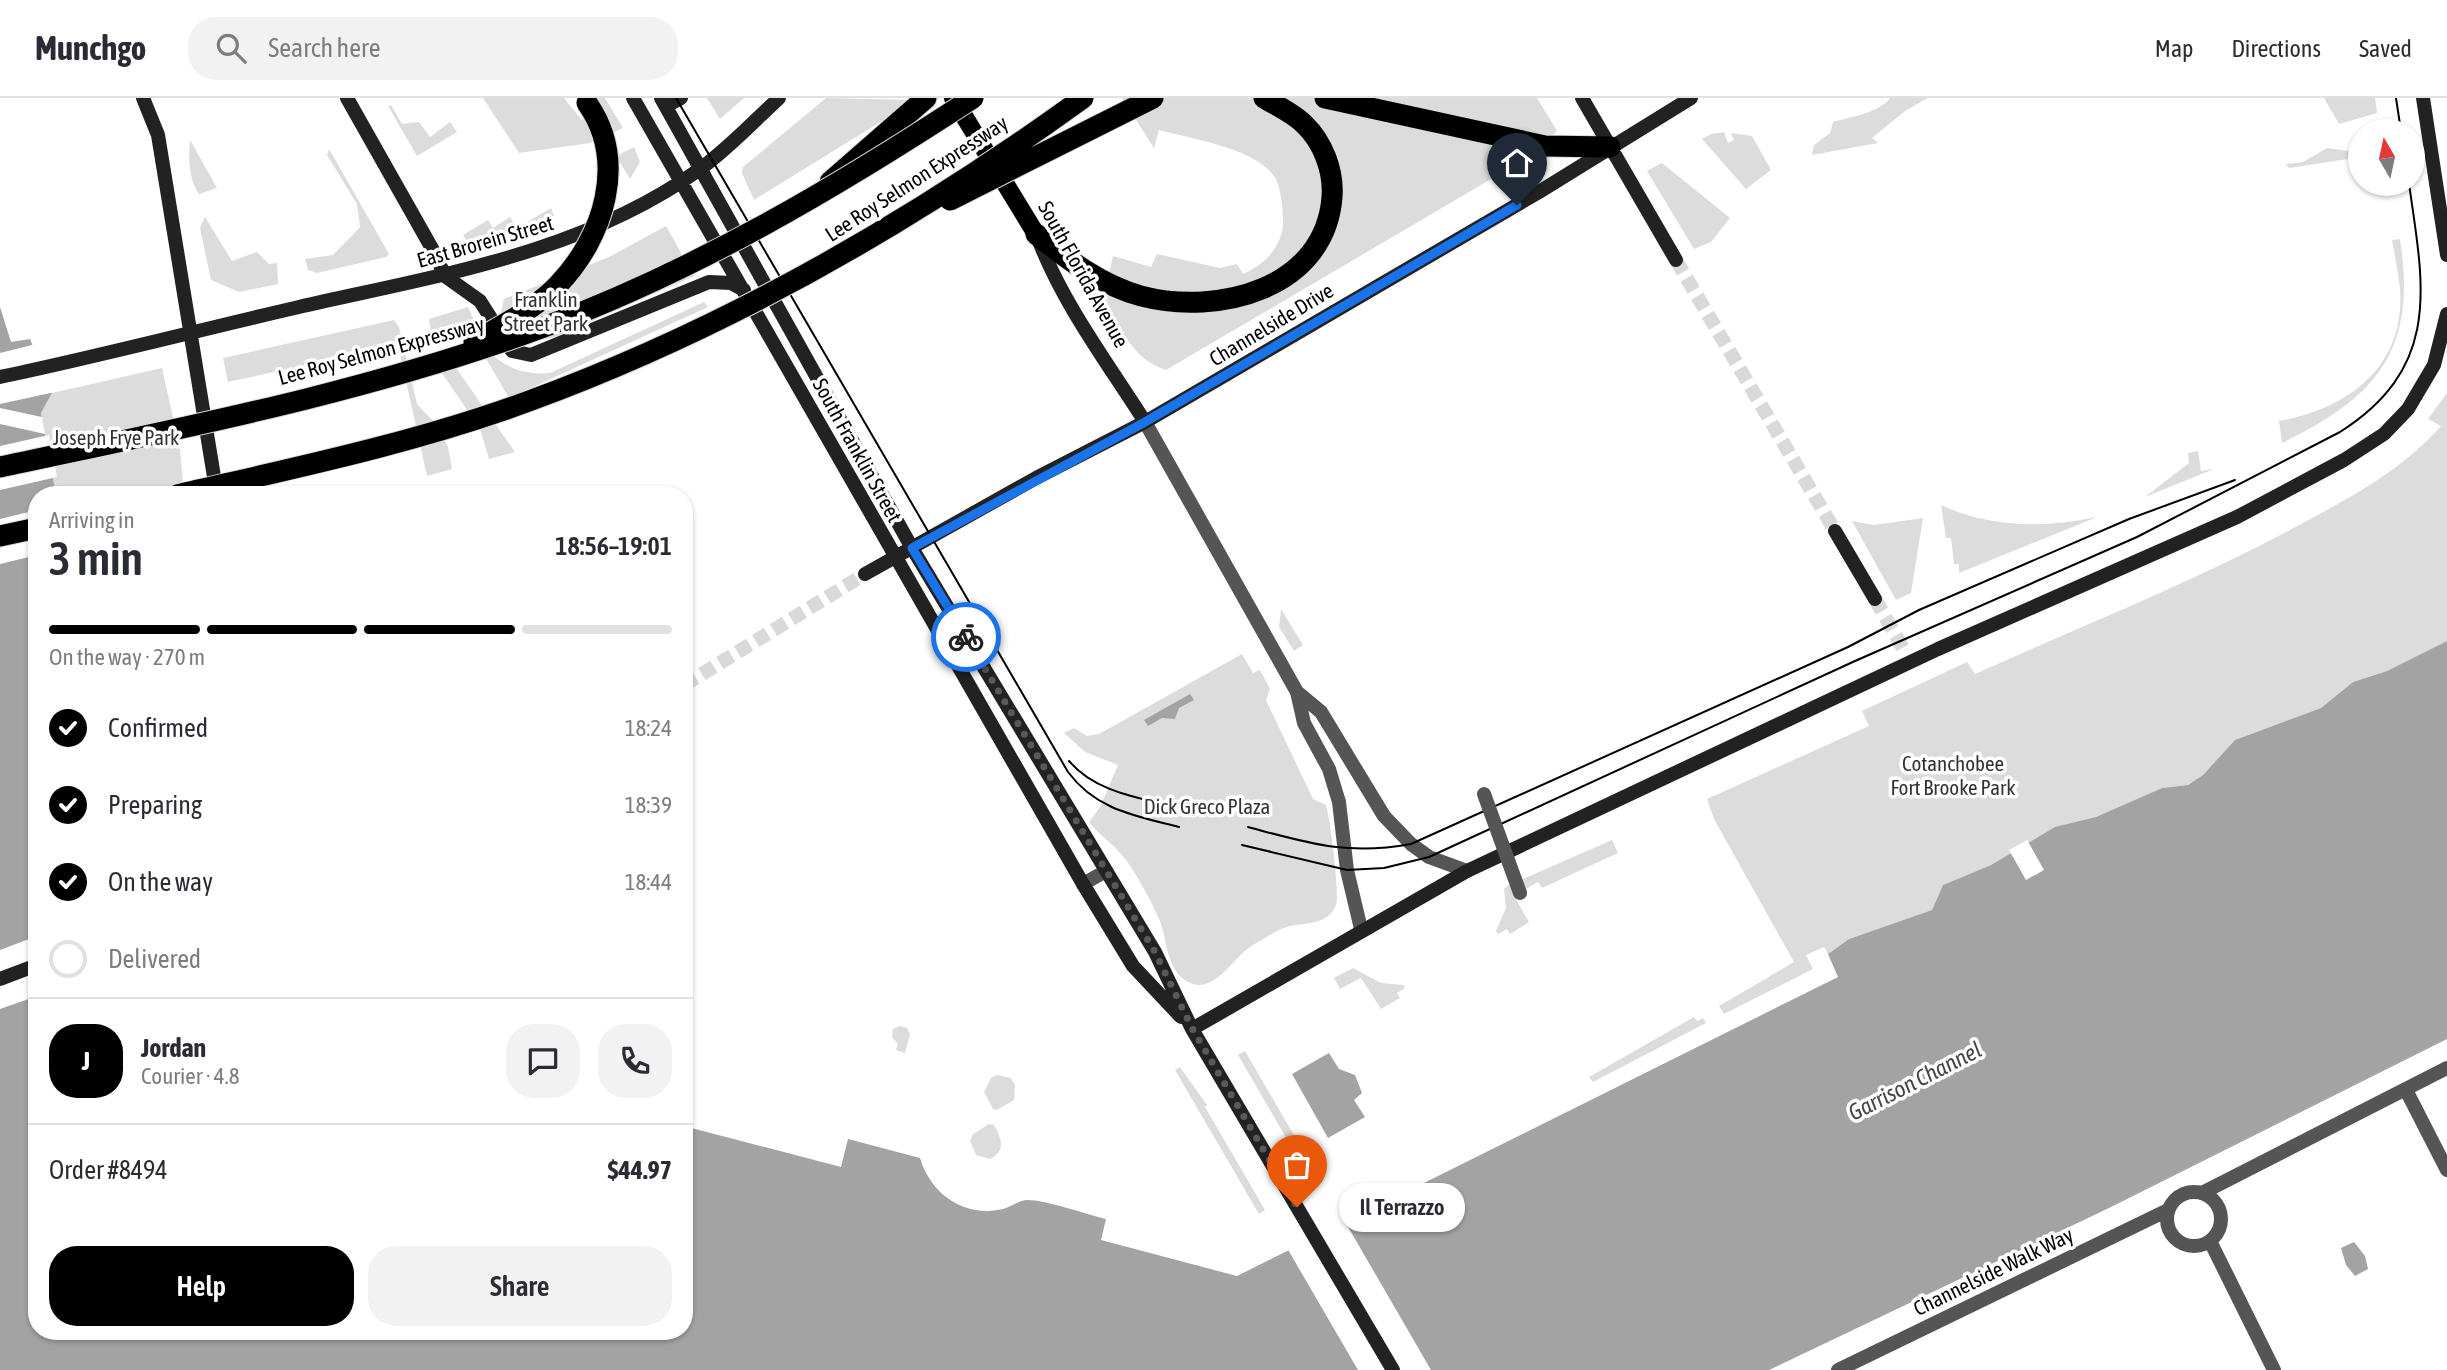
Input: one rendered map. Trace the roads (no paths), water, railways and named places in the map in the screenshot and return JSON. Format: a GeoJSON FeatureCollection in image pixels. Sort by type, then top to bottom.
{"type":"FeatureCollection","features":[{"type":"Feature","properties":{"kind":"highway"},"geometry":{"type":"LineString","coordinates":[[808,202],[926,98]]}},
{"type":"Feature","properties":{"kind":"highway","name":"Lee Roy Selmon Expressway"},"geometry":{"type":"LineString","coordinates":[[0,467],[323,393],[442,362],[545,327],[619,296],[808,202],[973,98]]}},
{"type":"Feature","properties":{"kind":"highway","name":"Lee Roy Selmon Expressway"},"geometry":{"type":"LineString","coordinates":[[214,486],[396,441],[526,402],[620,366],[708,326],[811,274],[891,226],[1083,98]]}},
{"type":"Feature","properties":{"kind":"highway"},"geometry":{"type":"LineString","coordinates":[[891,226],[991,181],[1153,98]]}},
{"type":"Feature","properties":{"kind":"highway"},"geometry":{"type":"LineString","coordinates":[[1037,233],[1083,270],[1142,296],[1178,302],[1215,301],[1249,294],[1279,282],[1302,265],[1319,243],[1329,218],[1332,192],[1325,155],[1311,131],[1295,116],[1264,98]]}},
{"type":"Feature","properties":{"kind":"highway"},"geometry":{"type":"LineString","coordinates":[[1325,98],[1545,146],[1610,147]]}},
{"type":"Feature","properties":{"kind":"highway"},"geometry":{"type":"LineString","coordinates":[[442,362],[534,305],[557,286],[592,237],[603,211],[608,165],[602,130],[585,101]]}},
{"type":"Feature","properties":{"kind":"highway"},"geometry":{"type":"LineString","coordinates":[[0,536],[28,530]]}},
{"type":"Feature","properties":{"kind":"main road","name":"South Florida Avenue"},"geometry":{"type":"LineString","coordinates":[[953,98],[1037,233]]}},
{"type":"Feature","properties":{"kind":"street"},"geometry":{"type":"LineString","coordinates":[[143,98],[158,135],[216,486]]}},
{"type":"Feature","properties":{"kind":"street"},"geometry":{"type":"LineString","coordinates":[[347,98],[435,252],[444,276],[480,301],[512,351],[531,355],[709,282],[731,282],[745,291]]}},
{"type":"Feature","properties":{"kind":"street","name":"South Franklin Street"},"geometry":{"type":"LineString","coordinates":[[633,98],[1083,884],[1133,966],[1192,1028]]}},
{"type":"Feature","properties":{"kind":"street"},"geometry":{"type":"LineString","coordinates":[[664,102],[681,98]]}},
{"type":"Feature","properties":{"kind":"street","name":"East Brorein Street"},"geometry":{"type":"LineString","coordinates":[[0,377],[191,335],[298,307],[444,276],[519,256],[585,233],[701,168],[779,98]]}},
{"type":"Feature","properties":{"kind":"street"},"geometry":{"type":"LineString","coordinates":[[1582,98],[1676,260]]}},
{"type":"Feature","properties":{"kind":"street","name":"Channelside Drive"},"geometry":{"type":"LineString","coordinates":[[865,574],[1145,422],[1691,98]]}},
{"type":"Feature","properties":{"kind":"street"},"geometry":{"type":"LineString","coordinates":[[2423,98],[2447,255]]}},
{"type":"Feature","properties":{"kind":"street","name":"South Franklin Street"},"geometry":{"type":"LineString","coordinates":[[664,102],[912,548],[1155,952],[1192,1028],[1393,1370]]}},
{"type":"Feature","properties":{"kind":"street","name":"South Florida Avenue"},"geometry":{"type":"LineString","coordinates":[[1037,233],[1047,263],[1145,422],[1297,692],[1304,723],[1329,769],[1339,802],[1347,870],[1362,929]]}},
{"type":"Feature","properties":{"kind":"street"},"geometry":{"type":"LineString","coordinates":[[1192,1028],[1467,871],[1906,656],[2237,517],[2344,460],[2384,434],[2407,409],[2434,365],[2447,314]]}},
{"type":"Feature","properties":{"kind":"street"},"geometry":{"type":"LineString","coordinates":[[1835,531],[1875,598]]}},
{"type":"Feature","properties":{"kind":"street","name":"South Florida Avenue"},"geometry":{"type":"LineString","coordinates":[[1297,692],[1321,712],[1384,816],[1411,844],[1429,856],[1467,871]]}},
{"type":"Feature","properties":{"kind":"street"},"geometry":{"type":"LineString","coordinates":[[1484,794],[1520,892]]}},
{"type":"Feature","properties":{"kind":"street"},"geometry":{"type":"LineString","coordinates":[[1083,884],[1106,871]]}},
{"type":"Feature","properties":{"kind":"street"},"geometry":{"type":"LineString","coordinates":[[0,979],[28,968]]}},
{"type":"Feature","properties":{"kind":"street"},"geometry":{"type":"LineString","coordinates":[[2202,1193],[2212,1199],[2219,1209],[2221,1221],[2218,1232],[2210,1241],[2196,1247],[2183,1245],[2173,1238],[2166,1221],[2168,1210],[2182,1195],[2202,1193],[2447,1068]]}},
{"type":"Feature","properties":{"kind":"street"},"geometry":{"type":"LineString","coordinates":[[2406,1090],[2447,1170]]}},
{"type":"Feature","properties":{"kind":"street","name":"Channelside Walk Way"},"geometry":{"type":"LineString","coordinates":[[1838,1370],[2168,1210]]}},
{"type":"Feature","properties":{"kind":"street"},"geometry":{"type":"LineString","coordinates":[[2210,1241],[2274,1370]]}},
{"type":"Feature","properties":{"kind":"water","name":"Garrison Channel"},"geometry":{"type":"Polygon","coordinates":[[[0,307],[11,342],[30,339],[52,393],[41,413],[54,486],[28,486],[28,1340],[693,1340],[693,1128],[841,1167],[848,1139],[920,1158],[932,1183],[951,1201],[963,1207],[989,1211],[1027,1200],[1055,1205],[1106,1219],[1101,1240],[1237,1276],[1838,977],[1828,954],[1849,939],[1932,910],[1943,885],[1991,865],[2055,827],[2096,817],[2162,788],[2188,785],[2203,775],[2235,740],[2321,708],[2353,682],[2387,671],[2447,641],[2447,1039],[2111,1207],[1769,1370],[0,1370],[0,307]]]}},
{"type":"Feature","properties":{"kind":"water"},"geometry":{"type":"Polygon","coordinates":[[[1190,694],[1194,700],[1179,708],[1175,719],[1162,718],[1148,726],[1144,720],[1190,694]]]}},
{"type":"Feature","properties":{"kind":"water"},"geometry":{"type":"Polygon","coordinates":[[[1329,1053],[1339,1069],[1355,1075],[1362,1093],[1354,1100],[1365,1117],[1328,1138],[1292,1074],[1329,1053]]]}},
{"type":"Feature","properties":{"kind":"water"},"geometry":{"type":"Polygon","coordinates":[[[2354,1242],[2365,1256],[2368,1269],[2355,1276],[2346,1265],[2341,1248],[2354,1242]]]}},
{"type":"Feature","properties":{"kind":"tunnel"},"geometry":{"type":"LineString","coordinates":[[1676,260],[1835,531]]}},
{"type":"Feature","properties":{"kind":"tunnel"},"geometry":{"type":"LineString","coordinates":[[693,679],[865,574]]}},
{"type":"Feature","properties":{"kind":"tunnel"},"geometry":{"type":"LineString","coordinates":[[1875,599],[1904,650]]}},
{"type":"Feature","properties":{"kind":"tram line"},"geometry":{"type":"LineString","coordinates":[[676,98],[1068,772],[1091,795],[1118,810],[1179,827]]}},
{"type":"Feature","properties":{"kind":"tram line"},"geometry":{"type":"LineString","coordinates":[[2396,98],[2399,119]]}},
{"type":"Feature","properties":{"kind":"tram line"},"geometry":{"type":"LineString","coordinates":[[1242,845],[1347,870],[1384,868],[1429,857],[1855,661],[2137,537],[2340,432],[2373,407],[2396,380],[2411,352],[2421,291],[2411,196]]}},
{"type":"Feature","properties":{"kind":"tram line"},"geometry":{"type":"LineString","coordinates":[[1248,827],[1309,843],[1347,848],[1367,849],[1411,844],[1848,647],[1919,610],[2129,519],[2235,480]]}},
{"type":"Feature","properties":{"kind":"tram line"},"geometry":{"type":"LineString","coordinates":[[1069,761],[1080,772],[1107,788],[1183,809]]}},
{"type":"Feature","properties":{"kind":"place","name":"Il Terrazzo"},"geometry":{"type":"Point","coordinates":[1297,1207]}},
{"type":"Feature","properties":{"kind":"park label","name":"Franklin Street Park"},"geometry":{"type":"Point","coordinates":[546,311]}},
{"type":"Feature","properties":{"kind":"park label","name":"Joseph Frye Park"},"geometry":{"type":"Point","coordinates":[116,437]}},
{"type":"Feature","properties":{"kind":"park label","name":"Cotanchobee Fort Brooke Park"},"geometry":{"type":"Point","coordinates":[1953,775]}},
{"type":"Feature","properties":{"kind":"park label","name":"Dick Greco Plaza"},"geometry":{"type":"Point","coordinates":[1207,806]}}]}
